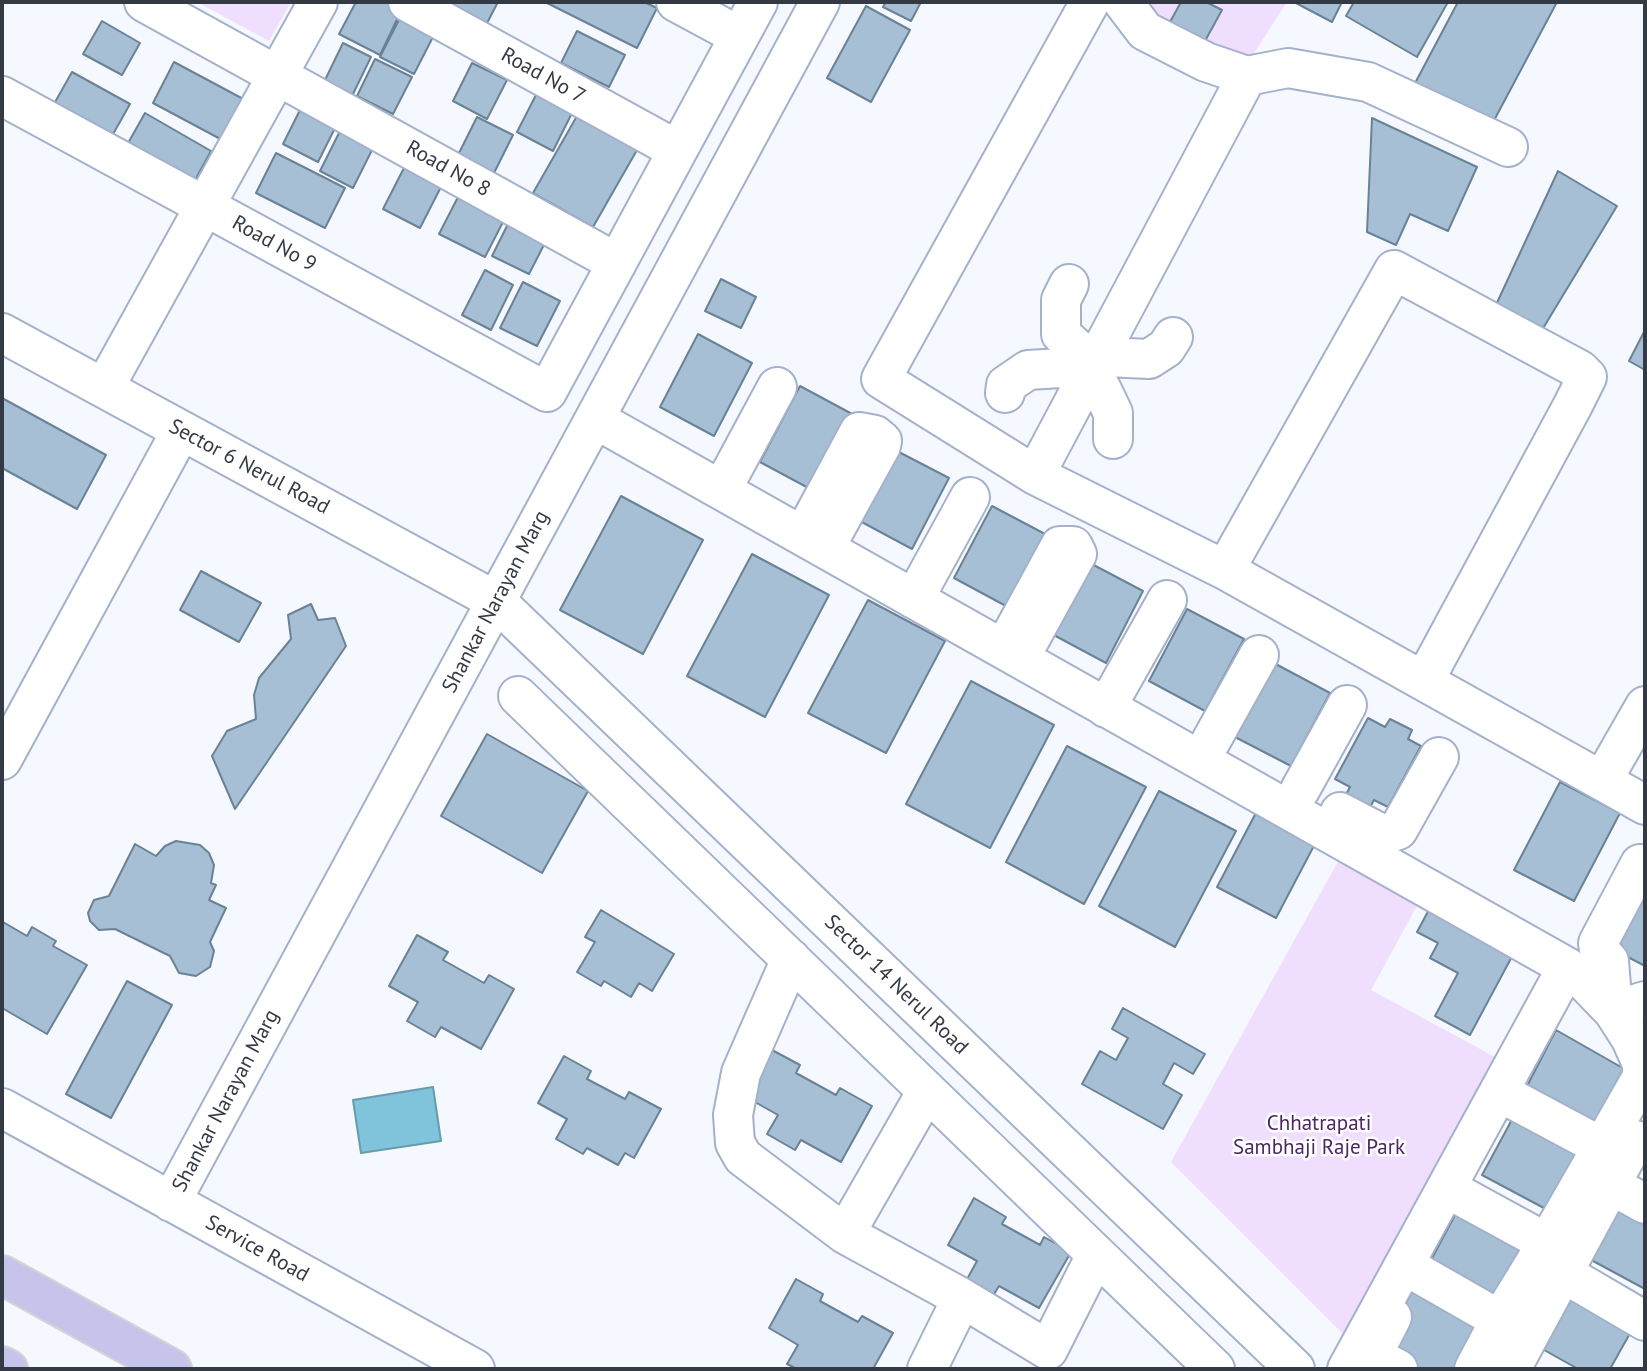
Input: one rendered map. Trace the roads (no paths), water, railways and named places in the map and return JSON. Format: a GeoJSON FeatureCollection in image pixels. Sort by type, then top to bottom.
{"type":"FeatureCollection","features":[{"type":"Feature","properties":{"kind":"main road"},"geometry":{"type":"LineString","coordinates":[[2,1275],[172,1369]]}},
{"type":"Feature","properties":{"kind":"main road"},"geometry":{"type":"LineString","coordinates":[[2,1366],[8,1369]]}},
{"type":"Feature","properties":{"kind":"street","name":"Road No 8"},"geometry":{"type":"LineString","coordinates":[[145,2],[617,263]]}},
{"type":"Feature","properties":{"kind":"street"},"geometry":{"type":"LineString","coordinates":[[104,388],[318,2]]}},
{"type":"Feature","properties":{"kind":"street","name":"Road No 7"},"geometry":{"type":"LineString","coordinates":[[408,2],[677,150]]}},
{"type":"Feature","properties":{"kind":"street"},"geometry":{"type":"LineString","coordinates":[[676,2],[739,36]]}},
{"type":"Feature","properties":{"kind":"street"},"geometry":{"type":"LineString","coordinates":[[617,263],[758,2]]}},
{"type":"Feature","properties":{"kind":"street","name":"Shankar Narayan Marg"},"geometry":{"type":"LineString","coordinates":[[171,1202],[820,2]]}},
{"type":"Feature","properties":{"kind":"street"},"geometry":{"type":"LineString","coordinates":[[1090,2],[881,379],[1035,475],[1225,570],[1645,805]]}},
{"type":"Feature","properties":{"kind":"street"},"geometry":{"type":"LineString","coordinates":[[1136,8],[1145,31],[1206,62],[1247,76],[1287,68],[1368,82],[1508,146]]}},
{"type":"Feature","properties":{"kind":"street"},"geometry":{"type":"LineString","coordinates":[[1035,475],[1247,76]]}},
{"type":"Feature","properties":{"kind":"street","name":"Road No 9"},"geometry":{"type":"LineString","coordinates":[[2,96],[547,393],[617,263]]}},
{"type":"Feature","properties":{"kind":"street"},"geometry":{"type":"LineString","coordinates":[[1225,570],[1394,270],[1556,356],[1587,377],[1424,681]]}},
{"type":"Feature","properties":{"kind":"street"},"geometry":{"type":"LineString","coordinates":[[1069,284],[1061,300],[1061,334],[1092,368],[1113,413],[1113,439]]}},
{"type":"Feature","properties":{"kind":"street","name":"Sector 6 Nerul Road"},"geometry":{"type":"LineString","coordinates":[[2,332],[496,601]]}},
{"type":"Feature","properties":{"kind":"street"},"geometry":{"type":"LineString","coordinates":[[1005,393],[1006,385],[1028,370],[1092,368],[1149,359],[1166,348],[1173,337]]}},
{"type":"Feature","properties":{"kind":"street"},"geometry":{"type":"LineString","coordinates":[[729,476],[777,387]]}},
{"type":"Feature","properties":{"kind":"street"},"geometry":{"type":"LineString","coordinates":[[595,419],[918,591],[1112,699],[1629,1006]]}},
{"type":"Feature","properties":{"kind":"street"},"geometry":{"type":"LineString","coordinates":[[633,424],[822,527],[918,591],[1021,636],[1112,699],[1211,741],[1384,835],[1398,830],[1439,757]]}},
{"type":"Feature","properties":{"kind":"street"},"geometry":{"type":"LineString","coordinates":[[2,760],[181,430]]}},
{"type":"Feature","properties":{"kind":"street"},"geometry":{"type":"LineString","coordinates":[[918,591],[970,497]]}},
{"type":"Feature","properties":{"kind":"street"},"geometry":{"type":"LineString","coordinates":[[1112,699],[1167,600]]}},
{"type":"Feature","properties":{"kind":"street","name":"Sector 14 Nerul Road"},"geometry":{"type":"LineString","coordinates":[[496,601],[1295,1369]]}},
{"type":"Feature","properties":{"kind":"street"},"geometry":{"type":"LineString","coordinates":[[1211,741],[1259,655]]}},
{"type":"Feature","properties":{"kind":"street"},"geometry":{"type":"LineString","coordinates":[[517,696],[1215,1369]]}},
{"type":"Feature","properties":{"kind":"street"},"geometry":{"type":"LineString","coordinates":[[1300,790],[1348,705]]}},
{"type":"Feature","properties":{"kind":"street"},"geometry":{"type":"LineString","coordinates":[[1602,781],[1645,706]]}},
{"type":"Feature","properties":{"kind":"street"},"geometry":{"type":"LineString","coordinates":[[1524,1365],[1556,1247],[1602,1147],[1642,1077],[1629,1006],[1609,961],[1599,950],[1598,943],[1640,864]]}},
{"type":"Feature","properties":{"kind":"street"},"geometry":{"type":"LineString","coordinates":[[748,918],[786,879]]}},
{"type":"Feature","properties":{"kind":"street"},"geometry":{"type":"LineString","coordinates":[[791,959],[741,1073],[733,1115],[735,1143],[743,1157],[845,1234],[962,1298],[1048,1350],[1096,1255]]}},
{"type":"Feature","properties":{"kind":"street"},"geometry":{"type":"LineString","coordinates":[[1398,1369],[1377,1357],[1374,1352],[1410,1268],[1499,1092],[1567,967]]}},
{"type":"Feature","properties":{"kind":"street"},"geometry":{"type":"LineString","coordinates":[[845,1234],[927,1091]]}},
{"type":"Feature","properties":{"kind":"street"},"geometry":{"type":"LineString","coordinates":[[1499,1092],[1602,1147]]}},
{"type":"Feature","properties":{"kind":"street","name":"Service Road"},"geometry":{"type":"LineString","coordinates":[[2,1108],[475,1369]]}},
{"type":"Feature","properties":{"kind":"street"},"geometry":{"type":"LineString","coordinates":[[1474,1369],[1500,1320],[1556,1247],[1611,1185],[1645,1122]]}},
{"type":"Feature","properties":{"kind":"street"},"geometry":{"type":"LineString","coordinates":[[1611,1185],[1645,1204]]}},
{"type":"Feature","properties":{"kind":"street"},"geometry":{"type":"LineString","coordinates":[[1465,1188],[1556,1247],[1645,1321]]}},
{"type":"Feature","properties":{"kind":"street"},"geometry":{"type":"LineString","coordinates":[[1410,1268],[1500,1320]]}},
{"type":"Feature","properties":{"kind":"street"},"geometry":{"type":"LineString","coordinates":[[1347,1369],[1410,1268]]}},
{"type":"Feature","properties":{"kind":"street"},"geometry":{"type":"LineString","coordinates":[[927,1369],[962,1298]]}},
{"type":"Feature","properties":{"kind":"water"},"geometry":{"type":"Polygon","coordinates":[[[433,1087],[441,1141],[361,1153],[353,1100],[433,1087]]]}},
{"type":"Feature","properties":{"kind":"park label","name":"Chhatrapati Sambhaji Raje Park"},"geometry":{"type":"Point","coordinates":[1319,1136]}}]}
